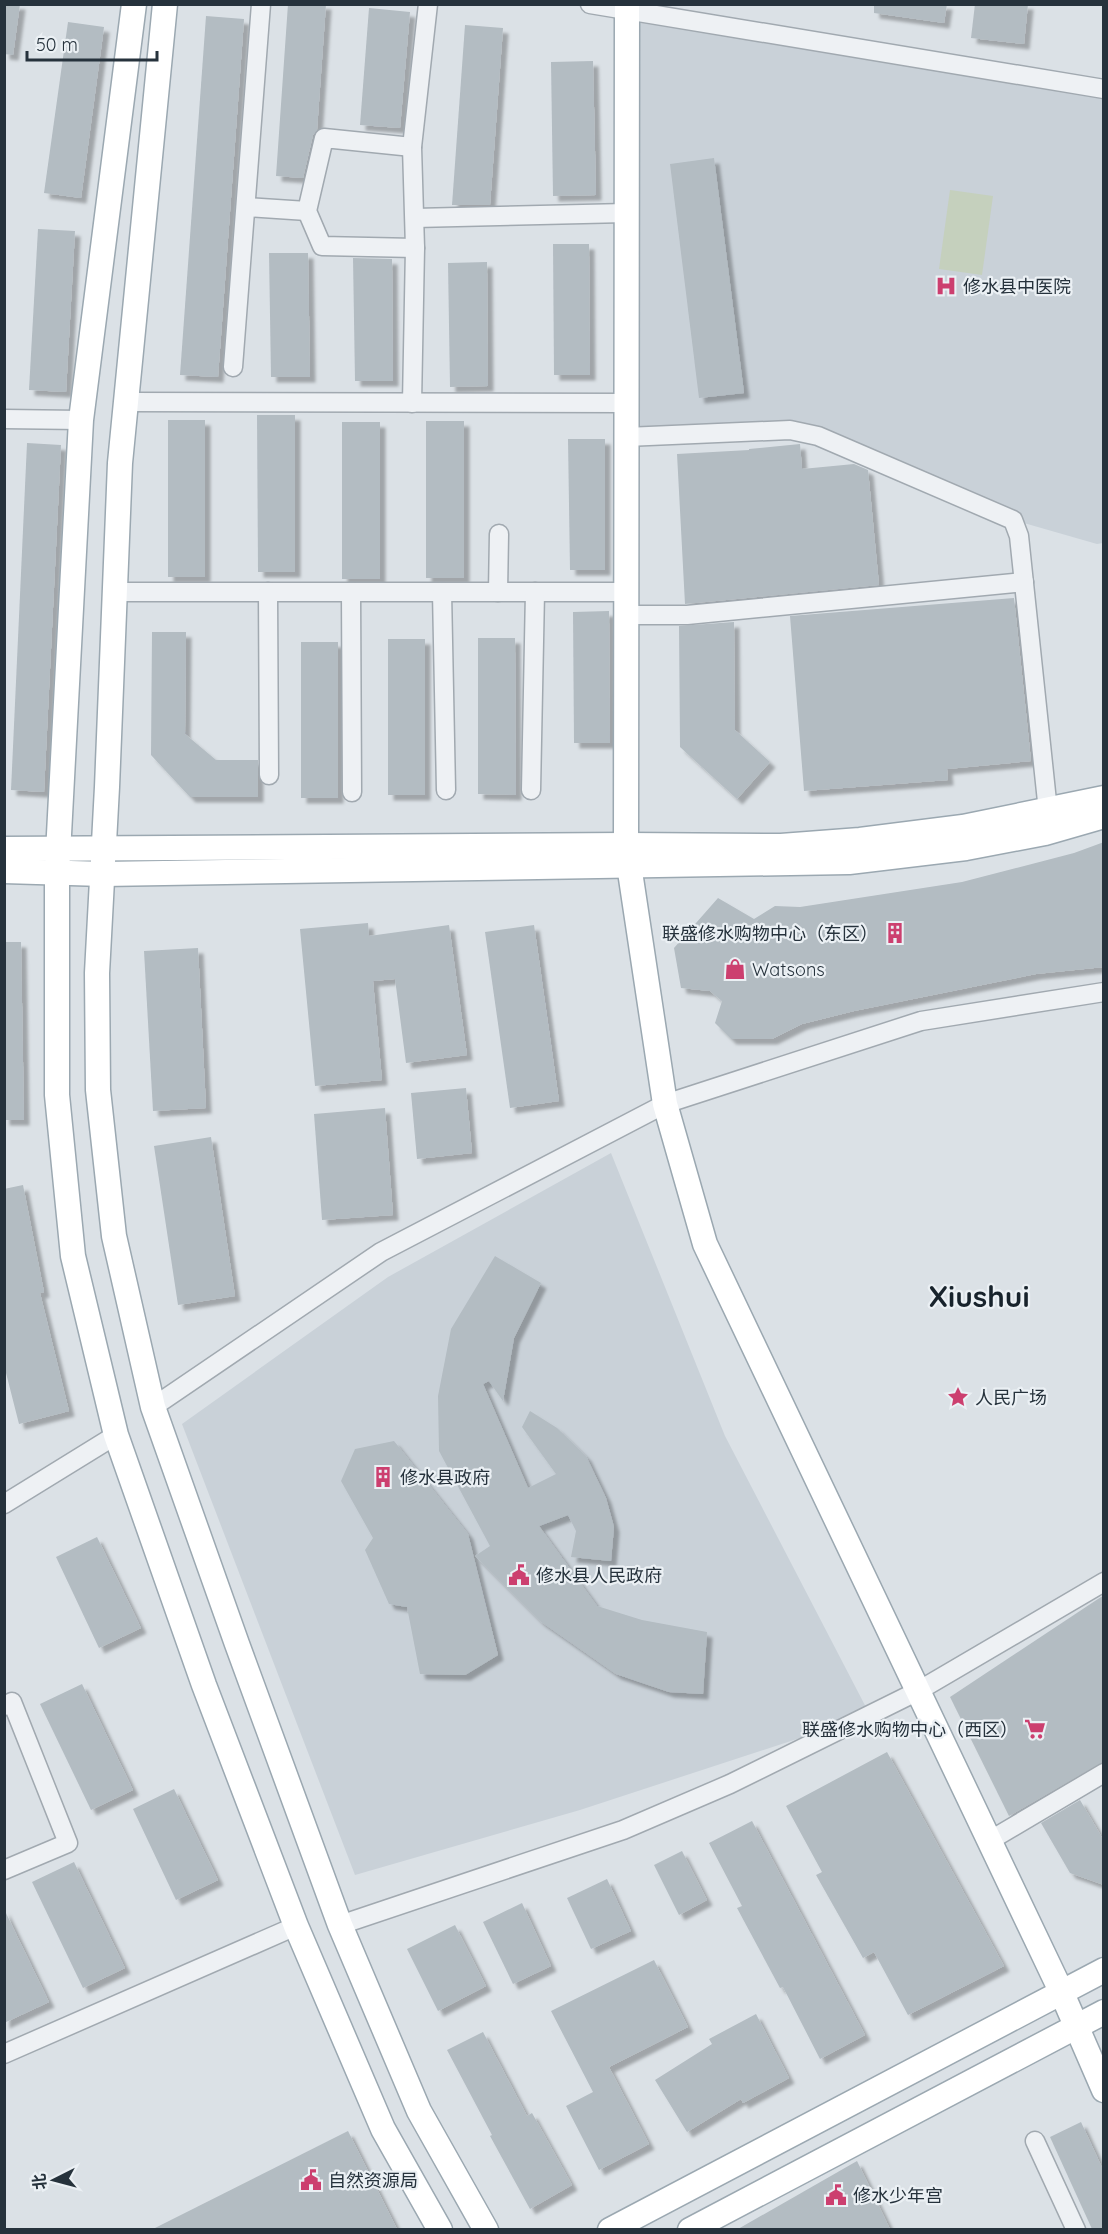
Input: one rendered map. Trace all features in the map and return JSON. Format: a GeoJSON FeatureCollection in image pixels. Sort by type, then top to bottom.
{"type":"FeatureCollection","features":[{"type":"Feature","properties":{"kind":"main road"},"geometry":{"type":"LineString","coordinates":[[134,4],[81,420],[57,860],[57,1095],[73,1256],[116,1435],[204,1684],[296,1926],[383,2128],[440,2229]]}},
{"type":"Feature","properties":{"kind":"main road"},"geometry":{"type":"LineString","coordinates":[[165,4],[120,463],[97,973],[98,1090],[114,1236],[153,1407],[340,1925],[419,2110],[486,2229]]}},
{"type":"Feature","properties":{"kind":"main road"},"geometry":{"type":"LineString","coordinates":[[627,8],[627,855],[665,1104],[705,1244],[1061,1991],[1104,2090]]}},
{"type":"Feature","properties":{"kind":"main road"},"geometry":{"type":"LineString","coordinates":[[1046,822],[1104,798]]}},
{"type":"Feature","properties":{"kind":"main road"},"geometry":{"type":"LineString","coordinates":[[4,849],[57,860],[103,874],[627,855],[861,840],[963,827],[1104,816]]}},
{"type":"Feature","properties":{"kind":"main road"},"geometry":{"type":"LineString","coordinates":[[4,871],[104,849],[627,855]]}},
{"type":"Feature","properties":{"kind":"main road"},"geometry":{"type":"LineString","coordinates":[[610,2229],[1104,1970]]}},
{"type":"Feature","properties":{"kind":"main road"},"geometry":{"type":"LineString","coordinates":[[690,2229],[1104,2012]]}},
{"type":"Feature","properties":{"kind":"street"},"geometry":{"type":"LineString","coordinates":[[233,367],[261,4]]}},
{"type":"Feature","properties":{"kind":"street"},"geometry":{"type":"LineString","coordinates":[[412,403],[415,248],[412,147],[428,4]]}},
{"type":"Feature","properties":{"kind":"street"},"geometry":{"type":"LineString","coordinates":[[590,4],[627,8],[1104,89]]}},
{"type":"Feature","properties":{"kind":"street"},"geometry":{"type":"LineString","coordinates":[[412,147],[324,138],[307,211],[322,246],[415,248]]}},
{"type":"Feature","properties":{"kind":"street"},"geometry":{"type":"LineString","coordinates":[[246,207],[307,211]]}},
{"type":"Feature","properties":{"kind":"street"},"geometry":{"type":"LineString","coordinates":[[415,218],[626,213]]}},
{"type":"Feature","properties":{"kind":"street"},"geometry":{"type":"LineString","coordinates":[[126,402],[626,403]]}},
{"type":"Feature","properties":{"kind":"street"},"geometry":{"type":"LineString","coordinates":[[4,420],[81,420]]}},
{"type":"Feature","properties":{"kind":"street"},"geometry":{"type":"LineString","coordinates":[[626,437],[790,430],[818,436],[1013,520],[1019,536],[1046,822]]}},
{"type":"Feature","properties":{"kind":"street"},"geometry":{"type":"LineString","coordinates":[[498,592],[499,534]]}},
{"type":"Feature","properties":{"kind":"street"},"geometry":{"type":"LineString","coordinates":[[115,592],[535,592],[687,615],[1024,582]]}},
{"type":"Feature","properties":{"kind":"street"},"geometry":{"type":"LineString","coordinates":[[268,592],[268,775]]}},
{"type":"Feature","properties":{"kind":"street"},"geometry":{"type":"LineString","coordinates":[[351,592],[352,792]]}},
{"type":"Feature","properties":{"kind":"street"},"geometry":{"type":"LineString","coordinates":[[442,592],[446,790]]}},
{"type":"Feature","properties":{"kind":"street"},"geometry":{"type":"LineString","coordinates":[[531,790],[535,592]]}},
{"type":"Feature","properties":{"kind":"street"},"geometry":{"type":"LineString","coordinates":[[153,1407],[381,1252],[665,1104],[921,1021],[1104,992]]}},
{"type":"Feature","properties":{"kind":"street"},"geometry":{"type":"LineString","coordinates":[[4,1504],[116,1435]]}},
{"type":"Feature","properties":{"kind":"street"},"geometry":{"type":"LineString","coordinates":[[340,1925],[623,1830],[730,1784],[918,1691],[1104,1582]]}},
{"type":"Feature","properties":{"kind":"street"},"geometry":{"type":"LineString","coordinates":[[4,1706],[12,1702],[68,1843],[4,1870]]}},
{"type":"Feature","properties":{"kind":"street"},"geometry":{"type":"LineString","coordinates":[[989,1841],[1104,1773]]}},
{"type":"Feature","properties":{"kind":"street"},"geometry":{"type":"LineString","coordinates":[[4,2054],[296,1926]]}},
{"type":"Feature","properties":{"kind":"street"},"geometry":{"type":"LineString","coordinates":[[1035,2141],[1076,2229]]}},
{"type":"Feature","properties":{"kind":"shaded area"},"geometry":{"type":"Polygon","coordinates":[[[627,11],[1103,89],[1103,543],[1097,544],[1013,520],[818,437],[626,437],[627,11]]]}},
{"type":"Feature","properties":{"kind":"shaded area","name":"修水县人民政府"},"geometry":{"type":"Polygon","coordinates":[[[611,1153],[725,1436],[870,1715],[580,1810],[355,1875],[182,1424],[388,1277],[611,1153]]]}},
{"type":"Feature","properties":{"kind":"green space"},"geometry":{"type":"Polygon","coordinates":[[[950,190],[993,196],[982,275],[939,269],[950,190]]]}},
{"type":"Feature","properties":{"kind":"building"},"geometry":{"type":"Polygon","coordinates":[[[4,4],[20,4],[13,55],[4,54],[4,4]]]}},
{"type":"Feature","properties":{"kind":"building"},"geometry":{"type":"Polygon","coordinates":[[[288,4],[326,4],[317,130],[313,135],[303,178],[276,176],[288,4]]]}},
{"type":"Feature","properties":{"kind":"building"},"geometry":{"type":"Polygon","coordinates":[[[874,4],[947,4],[944,23],[874,13],[874,4]]]}},
{"type":"Feature","properties":{"kind":"building"},"geometry":{"type":"Polygon","coordinates":[[[975,4],[1028,4],[1024,44],[971,38],[975,4]]]}},
{"type":"Feature","properties":{"kind":"building"},"geometry":{"type":"Polygon","coordinates":[[[369,8],[410,12],[400,128],[360,125],[369,8]]]}},
{"type":"Feature","properties":{"kind":"building"},"geometry":{"type":"Polygon","coordinates":[[[206,16],[244,19],[218,377],[180,375],[206,16]]]}},
{"type":"Feature","properties":{"kind":"building"},"geometry":{"type":"Polygon","coordinates":[[[68,22],[104,27],[81,198],[44,193],[68,22]]]}},
{"type":"Feature","properties":{"kind":"building"},"geometry":{"type":"Polygon","coordinates":[[[465,25],[503,28],[490,205],[452,205],[465,25]]]}},
{"type":"Feature","properties":{"kind":"building"},"geometry":{"type":"Polygon","coordinates":[[[593,61],[596,195],[553,196],[551,62],[593,61]]]}},
{"type":"Feature","properties":{"kind":"building"},"geometry":{"type":"Polygon","coordinates":[[[714,158],[744,393],[699,398],[670,164],[714,158]]]}},
{"type":"Feature","properties":{"kind":"building"},"geometry":{"type":"Polygon","coordinates":[[[38,229],[75,231],[66,392],[29,390],[38,229]]]}},
{"type":"Feature","properties":{"kind":"building"},"geometry":{"type":"Polygon","coordinates":[[[553,244],[589,244],[590,375],[554,375],[553,244]]]}},
{"type":"Feature","properties":{"kind":"building"},"geometry":{"type":"Polygon","coordinates":[[[269,253],[308,253],[310,377],[271,377],[269,253]]]}},
{"type":"Feature","properties":{"kind":"building"},"geometry":{"type":"Polygon","coordinates":[[[353,258],[392,259],[393,381],[355,381],[353,258]]]}},
{"type":"Feature","properties":{"kind":"building"},"geometry":{"type":"Polygon","coordinates":[[[487,262],[488,386],[450,387],[448,263],[487,262]]]}},
{"type":"Feature","properties":{"kind":"building"},"geometry":{"type":"Polygon","coordinates":[[[257,415],[295,415],[295,572],[258,572],[257,415]]]}},
{"type":"Feature","properties":{"kind":"building"},"geometry":{"type":"Polygon","coordinates":[[[168,420],[205,420],[205,577],[168,577],[168,420]]]}},
{"type":"Feature","properties":{"kind":"building"},"geometry":{"type":"Polygon","coordinates":[[[426,421],[464,421],[464,578],[426,578],[426,421]]]}},
{"type":"Feature","properties":{"kind":"building"},"geometry":{"type":"Polygon","coordinates":[[[342,422],[380,422],[380,579],[342,579],[342,422]]]}},
{"type":"Feature","properties":{"kind":"building"},"geometry":{"type":"Polygon","coordinates":[[[568,439],[605,439],[605,570],[570,570],[568,439]]]}},
{"type":"Feature","properties":{"kind":"building"},"geometry":{"type":"Polygon","coordinates":[[[27,443],[61,445],[44,792],[11,790],[27,443]]]}},
{"type":"Feature","properties":{"kind":"building"},"geometry":{"type":"Polygon","coordinates":[[[800,444],[802,469],[854,464],[868,470],[879,585],[685,604],[677,454],[749,450],[800,444]]]}},
{"type":"Feature","properties":{"kind":"building"},"geometry":{"type":"Polygon","coordinates":[[[1014,598],[1031,761],[947,769],[948,780],[804,791],[790,616],[1014,598]]]}},
{"type":"Feature","properties":{"kind":"building"},"geometry":{"type":"Polygon","coordinates":[[[609,611],[610,743],[574,743],[573,612],[609,611]]]}},
{"type":"Feature","properties":{"kind":"building"},"geometry":{"type":"Polygon","coordinates":[[[734,622],[735,730],[770,762],[737,799],[680,747],[679,626],[734,622]]]}},
{"type":"Feature","properties":{"kind":"building"},"geometry":{"type":"Polygon","coordinates":[[[152,632],[186,632],[185,734],[216,760],[258,760],[258,797],[190,797],[151,755],[152,632]]]}},
{"type":"Feature","properties":{"kind":"building"},"geometry":{"type":"Polygon","coordinates":[[[478,638],[515,638],[516,795],[478,794],[478,638]]]}},
{"type":"Feature","properties":{"kind":"building"},"geometry":{"type":"Polygon","coordinates":[[[388,639],[425,639],[425,795],[388,795],[388,639]]]}},
{"type":"Feature","properties":{"kind":"building"},"geometry":{"type":"Polygon","coordinates":[[[301,642],[338,642],[338,798],[301,798],[301,642]]]}},
{"type":"Feature","properties":{"kind":"building","name":"联盛修水购物中心（东区）"},"geometry":{"type":"Polygon","coordinates":[[[1104,842],[1104,967],[1036,974],[854,1011],[802,1024],[772,1039],[731,1039],[715,1023],[722,1001],[710,991],[681,988],[674,948],[718,898],[754,919],[775,906],[800,907],[962,882],[1074,853],[1104,842]]]}},
{"type":"Feature","properties":{"kind":"building"},"geometry":{"type":"Polygon","coordinates":[[[368,923],[369,936],[449,925],[467,1055],[406,1063],[395,979],[373,981],[382,1080],[315,1086],[300,929],[368,923]]]}},
{"type":"Feature","properties":{"kind":"building"},"geometry":{"type":"Polygon","coordinates":[[[534,925],[559,1101],[510,1108],[485,932],[534,925]]]}},
{"type":"Feature","properties":{"kind":"building"},"geometry":{"type":"Polygon","coordinates":[[[4,942],[21,942],[24,1120],[4,1120],[4,942]]]}},
{"type":"Feature","properties":{"kind":"building"},"geometry":{"type":"Polygon","coordinates":[[[198,948],[206,1108],[153,1111],[144,951],[198,948]]]}},
{"type":"Feature","properties":{"kind":"building"},"geometry":{"type":"Polygon","coordinates":[[[466,1088],[472,1153],[417,1159],[411,1093],[466,1088]]]}},
{"type":"Feature","properties":{"kind":"building"},"geometry":{"type":"Polygon","coordinates":[[[385,1108],[393,1215],[322,1220],[314,1114],[385,1108]]]}},
{"type":"Feature","properties":{"kind":"building"},"geometry":{"type":"Polygon","coordinates":[[[211,1137],[235,1296],[178,1305],[154,1146],[211,1137]]]}},
{"type":"Feature","properties":{"kind":"building"},"geometry":{"type":"Polygon","coordinates":[[[23,1185],[44,1292],[40,1293],[69,1411],[19,1424],[4,1365],[4,1189],[23,1185]]]}},
{"type":"Feature","properties":{"kind":"building","name":"修水县政府"},"geometry":{"type":"Polygon","coordinates":[[[495,1256],[541,1283],[514,1338],[503,1401],[489,1381],[483,1384],[528,1488],[556,1474],[522,1427],[530,1411],[557,1428],[586,1456],[606,1498],[614,1527],[611,1561],[571,1557],[576,1531],[568,1515],[539,1526],[597,1606],[642,1620],[707,1632],[703,1694],[669,1692],[616,1674],[540,1621],[475,1556],[490,1546],[439,1451],[438,1396],[451,1329],[495,1256]]]}},
{"type":"Feature","properties":{"kind":"building"},"geometry":{"type":"Polygon","coordinates":[[[394,1441],[468,1534],[498,1655],[465,1675],[420,1674],[407,1607],[389,1604],[365,1550],[373,1538],[341,1481],[355,1449],[394,1441]]]}},
{"type":"Feature","properties":{"kind":"building"},"geometry":{"type":"Polygon","coordinates":[[[97,1537],[141,1628],[99,1648],[56,1557],[97,1537]]]}},
{"type":"Feature","properties":{"kind":"building","name":"联盛修水购物中心（西区）"},"geometry":{"type":"Polygon","coordinates":[[[1104,1595],[1104,1761],[1009,1816],[950,1697],[1104,1595]]]}},
{"type":"Feature","properties":{"kind":"building"},"geometry":{"type":"Polygon","coordinates":[[[82,1684],[133,1790],[91,1810],[40,1704],[82,1684]]]}},
{"type":"Feature","properties":{"kind":"building"},"geometry":{"type":"Polygon","coordinates":[[[887,1752],[1004,1966],[908,2015],[874,1952],[863,1958],[816,1875],[822,1872],[786,1806],[887,1752]]]}},
{"type":"Feature","properties":{"kind":"building"},"geometry":{"type":"Polygon","coordinates":[[[174,1789],[218,1880],[176,1900],[133,1809],[174,1789]]]}},
{"type":"Feature","properties":{"kind":"building"},"geometry":{"type":"Polygon","coordinates":[[[1080,1800],[1104,1841],[1104,1885],[1070,1873],[1041,1823],[1080,1800]]]}},
{"type":"Feature","properties":{"kind":"building"},"geometry":{"type":"Polygon","coordinates":[[[752,1821],[865,2035],[820,2059],[783,1987],[780,1988],[737,1908],[742,1906],[709,1843],[752,1821]]]}},
{"type":"Feature","properties":{"kind":"building"},"geometry":{"type":"Polygon","coordinates":[[[682,1851],[707,1900],[679,1915],[654,1865],[682,1851]]]}},
{"type":"Feature","properties":{"kind":"building"},"geometry":{"type":"Polygon","coordinates":[[[74,1862],[125,1968],[83,1988],[32,1882],[74,1862]]]}},
{"type":"Feature","properties":{"kind":"building"},"geometry":{"type":"Polygon","coordinates":[[[607,1879],[631,1931],[591,1949],[567,1898],[607,1879]]]}},
{"type":"Feature","properties":{"kind":"building"},"geometry":{"type":"Polygon","coordinates":[[[522,1903],[551,1966],[513,1984],[483,1922],[522,1903]]]}},
{"type":"Feature","properties":{"kind":"building"},"geometry":{"type":"Polygon","coordinates":[[[4,1909],[49,2002],[4,2023],[4,1909]]]}},
{"type":"Feature","properties":{"kind":"building"},"geometry":{"type":"Polygon","coordinates":[[[455,1925],[486,1986],[438,2011],[407,1949],[455,1925]]]}},
{"type":"Feature","properties":{"kind":"building"},"geometry":{"type":"Polygon","coordinates":[[[654,1960],[688,2027],[609,2067],[649,2144],[599,2170],[566,2106],[593,2092],[551,2011],[654,1960]]]}},
{"type":"Feature","properties":{"kind":"building"},"geometry":{"type":"Polygon","coordinates":[[[756,2014],[789,2078],[743,2103],[741,2099],[687,2132],[655,2080],[712,2044],[709,2039],[756,2014]]]}},
{"type":"Feature","properties":{"kind":"building"},"geometry":{"type":"Polygon","coordinates":[[[483,2032],[527,2116],[532,2113],[572,2185],[530,2209],[447,2050],[483,2032]]]}},
{"type":"Feature","properties":{"kind":"building"},"geometry":{"type":"Polygon","coordinates":[[[1081,2122],[1104,2172],[1104,2229],[1092,2229],[1050,2137],[1081,2122]]]}},
{"type":"Feature","properties":{"kind":"building","name":"自然资源局"},"geometry":{"type":"Polygon","coordinates":[[[348,2131],[397,2229],[153,2229],[348,2131]]]}},
{"type":"Feature","properties":{"kind":"building","name":"修水少年宫"},"geometry":{"type":"Polygon","coordinates":[[[857,2161],[890,2229],[738,2229],[857,2161]]]}},
{"type":"Feature","properties":{"kind":"place","name":"修水县中医院"},"geometry":{"type":"Point","coordinates":[946,286]}},
{"type":"Feature","properties":{"kind":"place","name":"联盛修水购物中心（东区）"},"geometry":{"type":"Point","coordinates":[895,933]}},
{"type":"Feature","properties":{"kind":"place","name":"Watsons"},"geometry":{"type":"Point","coordinates":[735,969]}},
{"type":"Feature","properties":{"kind":"place","name":"人民广场"},"geometry":{"type":"Point","coordinates":[958,1397]}},
{"type":"Feature","properties":{"kind":"place","name":"修水县政府"},"geometry":{"type":"Point","coordinates":[383,1477]}},
{"type":"Feature","properties":{"kind":"place","name":"修水县人民政府"},"geometry":{"type":"Point","coordinates":[519,1575]}},
{"type":"Feature","properties":{"kind":"place","name":"联盛修水购物中心（西区）"},"geometry":{"type":"Point","coordinates":[1035,1729]}},
{"type":"Feature","properties":{"kind":"place","name":"自然资源局"},"geometry":{"type":"Point","coordinates":[311,2180]}},
{"type":"Feature","properties":{"kind":"place","name":"修水少年宫"},"geometry":{"type":"Point","coordinates":[836,2195]}},
{"type":"Feature","properties":{"kind":"district","name":"Xiushui"},"geometry":{"type":"Point","coordinates":[979,1296]}}]}
